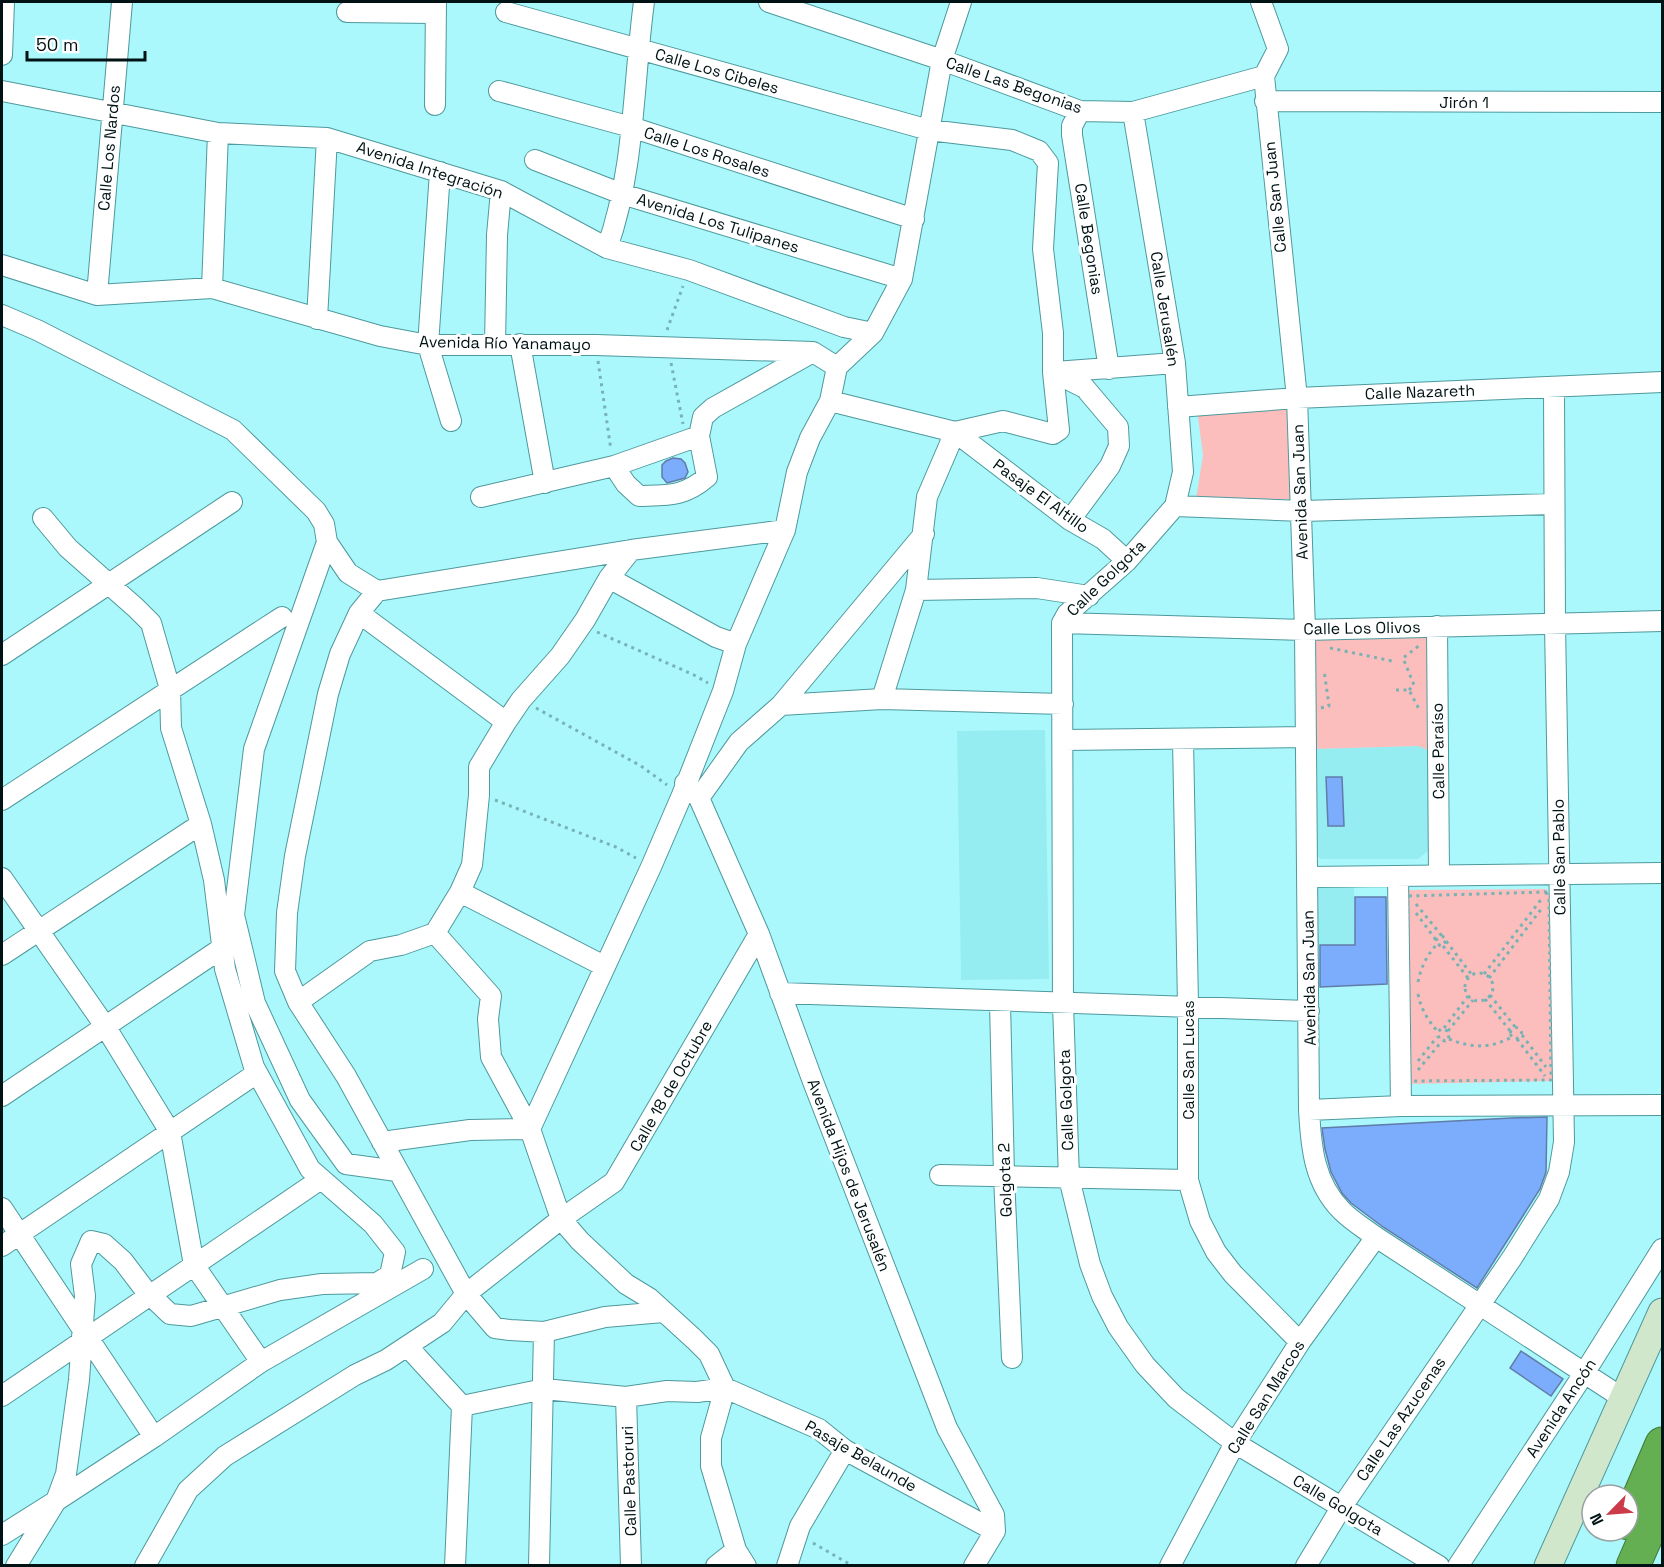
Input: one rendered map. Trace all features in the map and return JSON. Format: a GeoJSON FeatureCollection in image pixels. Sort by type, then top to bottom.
{"type":"FeatureCollection","features":[{"type":"Feature","properties":{"kind":"highway"},"geometry":{"type":"LineString","coordinates":[[1640,1495],[1662,1444]]}},
{"type":"Feature","properties":{"kind":"highway"},"geometry":{"type":"LineString","coordinates":[[1633,1566],[1662,1500]]}},
{"type":"Feature","properties":{"kind":"highway"},"geometry":{"type":"LineString","coordinates":[[1609,1566],[1619,1543]]}},
{"type":"Feature","properties":{"kind":"main road"},"geometry":{"type":"LineString","coordinates":[[1548,1566],[1662,1312]]}},
{"type":"Feature","properties":{"kind":"street"},"geometry":{"type":"LineString","coordinates":[[2,55],[4,2]]}},
{"type":"Feature","properties":{"kind":"street","name":"Calle Los Nardos"},"geometry":{"type":"LineString","coordinates":[[97,295],[122,2]]}},
{"type":"Feature","properties":{"kind":"street"},"geometry":{"type":"LineString","coordinates":[[607,248],[619,215],[644,2]]}},
{"type":"Feature","properties":{"kind":"street","name":"Calle Las Begonias"},"geometry":{"type":"LineString","coordinates":[[772,2],[942,60],[1080,111],[1133,112],[1264,76]]}},
{"type":"Feature","properties":{"kind":"street"},"geometry":{"type":"LineString","coordinates":[[530,1129],[604,966],[689,792],[723,691],[736,644],[785,530],[797,472],[810,438],[830,401],[837,367],[873,333],[902,279],[942,60],[961,2]]}},
{"type":"Feature","properties":{"kind":"street","name":"Calle San Juan"},"geometry":{"type":"LineString","coordinates":[[1261,2],[1278,50],[1264,76],[1265,101],[1297,398]]}},
{"type":"Feature","properties":{"kind":"street"},"geometry":{"type":"LineString","coordinates":[[347,12],[436,7],[435,105]]}},
{"type":"Feature","properties":{"kind":"street","name":"Calle Los Cibeles"},"geometry":{"type":"LineString","coordinates":[[506,12],[929,130],[1012,140],[1039,151],[1048,163],[1043,249],[1053,333],[1053,372],[1059,430],[1053,434],[1003,422],[955,432]]}},
{"type":"Feature","properties":{"kind":"street","name":"Calle Los Rosales"},"geometry":{"type":"LineString","coordinates":[[499,91],[631,127],[914,219]]}},
{"type":"Feature","properties":{"kind":"street","name":"Avenida Integración"},"geometry":{"type":"LineString","coordinates":[[2,92],[218,133],[327,138],[501,191],[607,248],[688,270],[844,327],[873,333]]}},
{"type":"Feature","properties":{"kind":"street","name":"Jirón 1"},"geometry":{"type":"LineString","coordinates":[[1265,101],[1662,102]]}},
{"type":"Feature","properties":{"kind":"street","name":"Calle Begonias"},"geometry":{"type":"LineString","coordinates":[[1080,111],[1072,126],[1072,135],[1109,369]]}},
{"type":"Feature","properties":{"kind":"street","name":"Calle Jerusalén"},"geometry":{"type":"LineString","coordinates":[[1133,112],[1175,363],[1183,472],[1175,506]]}},
{"type":"Feature","properties":{"kind":"street"},"geometry":{"type":"LineString","coordinates":[[212,288],[218,133]]}},
{"type":"Feature","properties":{"kind":"street"},"geometry":{"type":"LineString","coordinates":[[317,319],[327,138]]}},
{"type":"Feature","properties":{"kind":"street","name":"Avenida Los Tulipanes"},"geometry":{"type":"LineString","coordinates":[[535,160],[622,194],[902,279]]}},
{"type":"Feature","properties":{"kind":"street"},"geometry":{"type":"LineString","coordinates":[[440,172],[428,345],[451,421]]}},
{"type":"Feature","properties":{"kind":"street"},"geometry":{"type":"LineString","coordinates":[[495,345],[497,235],[501,191]]}},
{"type":"Feature","properties":{"kind":"street","name":"Avenida Río Yanamayo"},"geometry":{"type":"LineString","coordinates":[[2,265],[97,295],[212,288],[380,336],[428,345],[596,345],[813,352]]}},
{"type":"Feature","properties":{"kind":"street"},"geometry":{"type":"LineString","coordinates":[[2,315],[37,330],[233,430],[316,510],[324,524],[327,542],[348,573],[377,591],[631,550],[785,530]]}},
{"type":"Feature","properties":{"kind":"street"},"geometry":{"type":"LineString","coordinates":[[520,344],[545,483]]}},
{"type":"Feature","properties":{"kind":"street"},"geometry":{"type":"LineString","coordinates":[[614,466],[626,484],[639,496],[675,495],[694,489],[707,477],[699,436],[703,417],[713,408],[813,352],[837,367]]}},
{"type":"Feature","properties":{"kind":"street"},"geometry":{"type":"LineString","coordinates":[[1053,372],[1175,363]]}},
{"type":"Feature","properties":{"kind":"street"},"geometry":{"type":"LineString","coordinates":[[1053,372],[1085,388],[1118,427],[1119,446],[1110,466],[1070,520]]}},
{"type":"Feature","properties":{"kind":"street","name":"Calle Nazareth"},"geometry":{"type":"LineString","coordinates":[[1178,407],[1297,398],[1662,382]]}},
{"type":"Feature","properties":{"kind":"street","name":"Calle San Pablo"},"geometry":{"type":"LineString","coordinates":[[1479,1304],[1512,1258],[1549,1199],[1559,1172],[1564,1142],[1555,624],[1554,387]]}},
{"type":"Feature","properties":{"kind":"street","name":"Avenida San Juan"},"geometry":{"type":"LineString","coordinates":[[1297,398],[1305,638],[1310,1110],[1315,1165],[1324,1186],[1343,1212],[1376,1237],[1624,1398]]}},
{"type":"Feature","properties":{"kind":"street"},"geometry":{"type":"LineString","coordinates":[[830,401],[955,432],[927,497],[916,590],[882,699]]}},
{"type":"Feature","properties":{"kind":"street","name":"Pasaje El Altillo"},"geometry":{"type":"LineString","coordinates":[[955,432],[1070,520],[1103,539],[1127,561]]}},
{"type":"Feature","properties":{"kind":"street"},"geometry":{"type":"LineString","coordinates":[[481,497],[614,466],[699,436]]}},
{"type":"Feature","properties":{"kind":"street"},"geometry":{"type":"LineString","coordinates":[[2,655],[232,502]]}},
{"type":"Feature","properties":{"kind":"street"},"geometry":{"type":"LineString","coordinates":[[1175,506],[1302,511],[1554,504]]}},
{"type":"Feature","properties":{"kind":"street","name":"Calle Golgota"},"geometry":{"type":"LineString","coordinates":[[1175,506],[1127,561],[1067,614],[1062,623],[1064,1004],[1069,1178],[1090,1264],[1102,1296],[1118,1327],[1145,1365],[1176,1398],[1235,1443],[1439,1566]]}},
{"type":"Feature","properties":{"kind":"street"},"geometry":{"type":"LineString","coordinates":[[15,1566],[57,1501],[66,1474],[84,1336],[85,1296],[81,1264],[91,1241],[104,1244],[123,1261],[150,1295],[170,1314],[191,1316],[280,1290],[322,1284],[377,1283],[390,1275],[395,1252],[374,1224],[310,1169],[257,1073],[225,969],[214,879],[201,824],[171,728],[170,689],[151,623],[68,548],[43,518]]}},
{"type":"Feature","properties":{"kind":"street"},"geometry":{"type":"LineString","coordinates":[[689,792],[739,742],[781,705],[924,534]]}},
{"type":"Feature","properties":{"kind":"street"},"geometry":{"type":"LineString","coordinates":[[327,542],[254,749],[234,915],[255,1003],[300,1100],[346,1164],[397,1171]]}},
{"type":"Feature","properties":{"kind":"street"},"geometry":{"type":"LineString","coordinates":[[298,1002],[370,951],[401,945],[435,933],[460,892],[472,865],[479,795],[479,767],[521,700],[560,656],[585,620],[609,578],[631,550]]}},
{"type":"Feature","properties":{"kind":"street"},"geometry":{"type":"LineString","coordinates":[[609,578],[716,637],[736,644]]}},
{"type":"Feature","properties":{"kind":"street"},"geometry":{"type":"LineString","coordinates":[[916,590],[1037,588],[1089,596]]}},
{"type":"Feature","properties":{"kind":"street"},"geometry":{"type":"LineString","coordinates":[[377,591],[359,613],[340,654],[328,694],[295,856],[287,913],[285,971],[298,1002],[346,1076],[466,1294],[495,1328],[544,1332],[604,1317],[663,1312]]}},
{"type":"Feature","properties":{"kind":"street"},"geometry":{"type":"LineString","coordinates":[[359,613],[506,722]]}},
{"type":"Feature","properties":{"kind":"street"},"geometry":{"type":"LineString","coordinates":[[2,800],[282,617]]}},
{"type":"Feature","properties":{"kind":"street","name":"Calle Los Olivos"},"geometry":{"type":"LineString","coordinates":[[1062,623],[1305,638],[1437,633],[1555,624],[1662,621]]}},
{"type":"Feature","properties":{"kind":"street","name":"Calle Paraíso"},"geometry":{"type":"LineString","coordinates":[[1437,633],[1439,875]]}},
{"type":"Feature","properties":{"kind":"street"},"geometry":{"type":"LineString","coordinates":[[781,705],[882,699],[1063,704]]}},
{"type":"Feature","properties":{"kind":"street"},"geometry":{"type":"LineString","coordinates":[[1064,740],[1305,737]]}},
{"type":"Feature","properties":{"kind":"street","name":"Calle San Lucas"},"geometry":{"type":"LineString","coordinates":[[1183,739],[1188,1005],[1188,1180],[1200,1221],[1216,1252],[1233,1275],[1300,1342]]}},
{"type":"Feature","properties":{"kind":"street","name":"Avenida Hijos de Jerusalén"},"geometry":{"type":"LineString","coordinates":[[689,792],[759,934],[947,1428],[987,1498],[994,1515],[995,1530]]}},
{"type":"Feature","properties":{"kind":"street"},"geometry":{"type":"LineString","coordinates":[[2,955],[201,824]]}},
{"type":"Feature","properties":{"kind":"street"},"geometry":{"type":"LineString","coordinates":[[1308,877],[1662,873]]}},
{"type":"Feature","properties":{"kind":"street"},"geometry":{"type":"LineString","coordinates":[[1398,876],[1401,1106]]}},
{"type":"Feature","properties":{"kind":"street"},"geometry":{"type":"LineString","coordinates":[[2,878],[105,1026],[170,1132],[194,1265],[261,1362]]}},
{"type":"Feature","properties":{"kind":"street"},"geometry":{"type":"LineString","coordinates":[[460,892],[604,966]]}},
{"type":"Feature","properties":{"kind":"street"},"geometry":{"type":"LineString","coordinates":[[435,933],[490,996],[488,1019],[491,1057],[530,1129],[561,1219],[580,1241],[626,1284],[649,1298],[709,1354],[725,1388],[711,1438],[711,1466],[741,1558],[716,1566]]}},
{"type":"Feature","properties":{"kind":"street","name":"Calle 18 de Octubre"},"geometry":{"type":"LineString","coordinates":[[145,1566],[188,1490],[225,1456],[355,1375],[386,1360],[442,1323],[466,1294],[561,1219],[614,1182],[759,934]]}},
{"type":"Feature","properties":{"kind":"street"},"geometry":{"type":"LineString","coordinates":[[2,1096],[222,948]]}},
{"type":"Feature","properties":{"kind":"street"},"geometry":{"type":"LineString","coordinates":[[780,993],[1064,1004],[1188,1005],[1309,1011]]}},
{"type":"Feature","properties":{"kind":"street","name":"Golgota 2"},"geometry":{"type":"LineString","coordinates":[[1000,1002],[1004,1176],[1012,1358]]}},
{"type":"Feature","properties":{"kind":"street"},"geometry":{"type":"LineString","coordinates":[[2,1246],[257,1073]]}},
{"type":"Feature","properties":{"kind":"street"},"geometry":{"type":"LineString","coordinates":[[1310,1110],[1401,1106],[1662,1105]]}},
{"type":"Feature","properties":{"kind":"street"},"geometry":{"type":"LineString","coordinates":[[382,1142],[471,1130],[530,1129]]}},
{"type":"Feature","properties":{"kind":"street"},"geometry":{"type":"LineString","coordinates":[[940,1175],[1188,1180]]}},
{"type":"Feature","properties":{"kind":"street"},"geometry":{"type":"LineString","coordinates":[[2,1396],[84,1336],[150,1295],[321,1179]]}},
{"type":"Feature","properties":{"kind":"street"},"geometry":{"type":"LineString","coordinates":[[2,1208],[84,1336],[154,1437]]}},
{"type":"Feature","properties":{"kind":"street","name":"Calle San Marcos"},"geometry":{"type":"LineString","coordinates":[[1170,1566],[1235,1443],[1300,1342],[1376,1237]]}},
{"type":"Feature","properties":{"kind":"street","name":"Avenida Ancón"},"geometry":{"type":"LineString","coordinates":[[1458,1566],[1585,1372],[1662,1249]]}},
{"type":"Feature","properties":{"kind":"street"},"geometry":{"type":"LineString","coordinates":[[2,1535],[154,1437],[261,1362],[423,1269]]}},
{"type":"Feature","properties":{"kind":"street","name":"Calle Las Azucenas"},"geometry":{"type":"LineString","coordinates":[[1306,1566],[1341,1508],[1479,1304]]}},
{"type":"Feature","properties":{"kind":"street"},"geometry":{"type":"LineString","coordinates":[[539,1566],[544,1332]]}},
{"type":"Feature","properties":{"kind":"street"},"geometry":{"type":"LineString","coordinates":[[407,1346],[462,1406],[455,1566]]}},
{"type":"Feature","properties":{"kind":"street"},"geometry":{"type":"LineString","coordinates":[[462,1406],[544,1389],[626,1397],[667,1390],[697,1392],[725,1388]]}},
{"type":"Feature","properties":{"kind":"street","name":"Pasaje Belaunde"},"geometry":{"type":"LineString","coordinates":[[725,1388],[819,1429],[845,1450],[995,1530]]}},
{"type":"Feature","properties":{"kind":"street","name":"Calle Pastoruri"},"geometry":{"type":"LineString","coordinates":[[626,1397],[632,1566]]}},
{"type":"Feature","properties":{"kind":"street"},"geometry":{"type":"LineString","coordinates":[[787,1566],[800,1526],[845,1450]]}},
{"type":"Feature","properties":{"kind":"street"},"geometry":{"type":"LineString","coordinates":[[974,1566],[995,1530]]}},
{"type":"Feature","properties":{"kind":"path"},"geometry":{"type":"LineString","coordinates":[[596,345],[614,466]]}},
{"type":"Feature","properties":{"kind":"path"},"geometry":{"type":"LineString","coordinates":[[585,620],[600,634],[694,675],[723,691]]}},
{"type":"Feature","properties":{"kind":"path"},"geometry":{"type":"LineString","coordinates":[[1396,690],[1409,690],[1414,685],[1403,658],[1437,633]]}},
{"type":"Feature","properties":{"kind":"path"},"geometry":{"type":"LineString","coordinates":[[1305,638],[1321,646],[1392,661]]}},
{"type":"Feature","properties":{"kind":"path"},"geometry":{"type":"LineString","coordinates":[[1409,690],[1428,725],[1438,726]]}},
{"type":"Feature","properties":{"kind":"path"},"geometry":{"type":"LineString","coordinates":[[521,700],[689,792]]}},
{"type":"Feature","properties":{"kind":"path"},"geometry":{"type":"LineString","coordinates":[[479,795],[616,847],[651,867]]}},
{"type":"Feature","properties":{"kind":"path"},"geometry":{"type":"LineString","coordinates":[[1409,895],[1546,892]]}},
{"type":"Feature","properties":{"kind":"path"},"geometry":{"type":"LineString","coordinates":[[1409,1081],[1551,1080],[1549,900],[1546,892]]}},
{"type":"Feature","properties":{"kind":"path"},"geometry":{"type":"LineString","coordinates":[[1484,974],[1546,892]]}},
{"type":"Feature","properties":{"kind":"path"},"geometry":{"type":"LineString","coordinates":[[1409,895],[1407,896],[1409,1081]]}},
{"type":"Feature","properties":{"kind":"path"},"geometry":{"type":"LineString","coordinates":[[1409,895],[1473,975]]}},
{"type":"Feature","properties":{"kind":"path"},"geometry":{"type":"LineString","coordinates":[[1489,978],[1549,900]]}},
{"type":"Feature","properties":{"kind":"path"},"geometry":{"type":"LineString","coordinates":[[1407,902],[1468,978]]}},
{"type":"Feature","properties":{"kind":"path"},"geometry":{"type":"LineString","coordinates":[[1418,985],[1422,966],[1428,953],[1442,936]]}},
{"type":"Feature","properties":{"kind":"path"},"geometry":{"type":"LineString","coordinates":[[1443,946],[1446,941]]}},
{"type":"Feature","properties":{"kind":"path"},"geometry":{"type":"LineString","coordinates":[[1484,974],[1489,978],[1493,988],[1485,999],[1473,1000],[1468,996],[1465,987],[1468,978],[1484,974]]}},
{"type":"Feature","properties":{"kind":"path"},"geometry":{"type":"LineString","coordinates":[[1418,992],[1424,1012],[1442,1041]]}},
{"type":"Feature","properties":{"kind":"path"},"geometry":{"type":"LineString","coordinates":[[1490,995],[1516,1028],[1521,1029],[1522,1035],[1551,1074]]}},
{"type":"Feature","properties":{"kind":"path"},"geometry":{"type":"LineString","coordinates":[[1409,1072],[1468,996]]}},
{"type":"Feature","properties":{"kind":"path"},"geometry":{"type":"LineString","coordinates":[[1485,999],[1511,1032],[1512,1037]]}},
{"type":"Feature","properties":{"kind":"path"},"geometry":{"type":"LineString","coordinates":[[1449,1039],[1449,1031],[1473,1000]]}},
{"type":"Feature","properties":{"kind":"path"},"geometry":{"type":"LineString","coordinates":[[1511,1032],[1516,1028]]}},
{"type":"Feature","properties":{"kind":"path"},"geometry":{"type":"LineString","coordinates":[[1444,1029],[1449,1031]]}},
{"type":"Feature","properties":{"kind":"path"},"geometry":{"type":"LineString","coordinates":[[1517,1039],[1522,1035]]}},
{"type":"Feature","properties":{"kind":"path"},"geometry":{"type":"LineString","coordinates":[[1512,1037],[1517,1039],[1547,1080]]}},
{"type":"Feature","properties":{"kind":"path"},"geometry":{"type":"LineString","coordinates":[[1409,1081],[1442,1041],[1449,1039],[1470,1046],[1482,1047],[1501,1043],[1512,1037]]}},
{"type":"Feature","properties":{"kind":"path"},"geometry":{"type":"LineString","coordinates":[[798,1534],[853,1566]]}},
{"type":"Feature","properties":{"kind":"shaded area"},"geometry":{"type":"Polygon","coordinates":[[[1289,407],[1292,499],[1196,499],[1203,455],[1197,410],[1289,407]]]}},
{"type":"Feature","properties":{"kind":"shaded area"},"geometry":{"type":"Polygon","coordinates":[[[1430,633],[1431,752],[1419,746],[1313,749],[1313,640],[1319,634],[1430,633]]]}},
{"type":"Feature","properties":{"kind":"shaded area"},"geometry":{"type":"Polygon","coordinates":[[[1045,730],[1049,979],[961,980],[957,731],[1045,730]]]}},
{"type":"Feature","properties":{"kind":"shaded area"},"geometry":{"type":"Polygon","coordinates":[[[1420,746],[1431,752],[1428,851],[1418,859],[1321,859],[1315,854],[1313,749],[1420,746]]]}},
{"type":"Feature","properties":{"kind":"shaded area"},"geometry":{"type":"Polygon","coordinates":[[[1354,884],[1355,945],[1318,945],[1316,885],[1354,884]]]}},
{"type":"Feature","properties":{"kind":"shaded area"},"geometry":{"type":"Polygon","coordinates":[[[1546,889],[1551,897],[1553,1081],[1407,1084],[1407,890],[1546,889]]]}},
{"type":"Feature","properties":{"kind":"building"},"geometry":{"type":"Polygon","coordinates":[[[673,458],[681,459],[688,472],[685,478],[667,483],[662,477],[662,465],[673,458]]]}},
{"type":"Feature","properties":{"kind":"building"},"geometry":{"type":"Polygon","coordinates":[[[1326,777],[1342,777],[1344,826],[1328,826],[1326,777]]]}},
{"type":"Feature","properties":{"kind":"building"},"geometry":{"type":"Polygon","coordinates":[[[1355,897],[1386,897],[1387,984],[1320,987],[1320,945],[1355,945],[1355,897]]]}},
{"type":"Feature","properties":{"kind":"building"},"geometry":{"type":"Polygon","coordinates":[[[1547,1117],[1546,1172],[1540,1189],[1477,1288],[1383,1227],[1351,1203],[1342,1193],[1331,1172],[1322,1128],[1511,1118],[1547,1117]]]}},
{"type":"Feature","properties":{"kind":"building"},"geometry":{"type":"Polygon","coordinates":[[[1521,1351],[1563,1379],[1551,1396],[1510,1368],[1521,1351]]]}}]}
